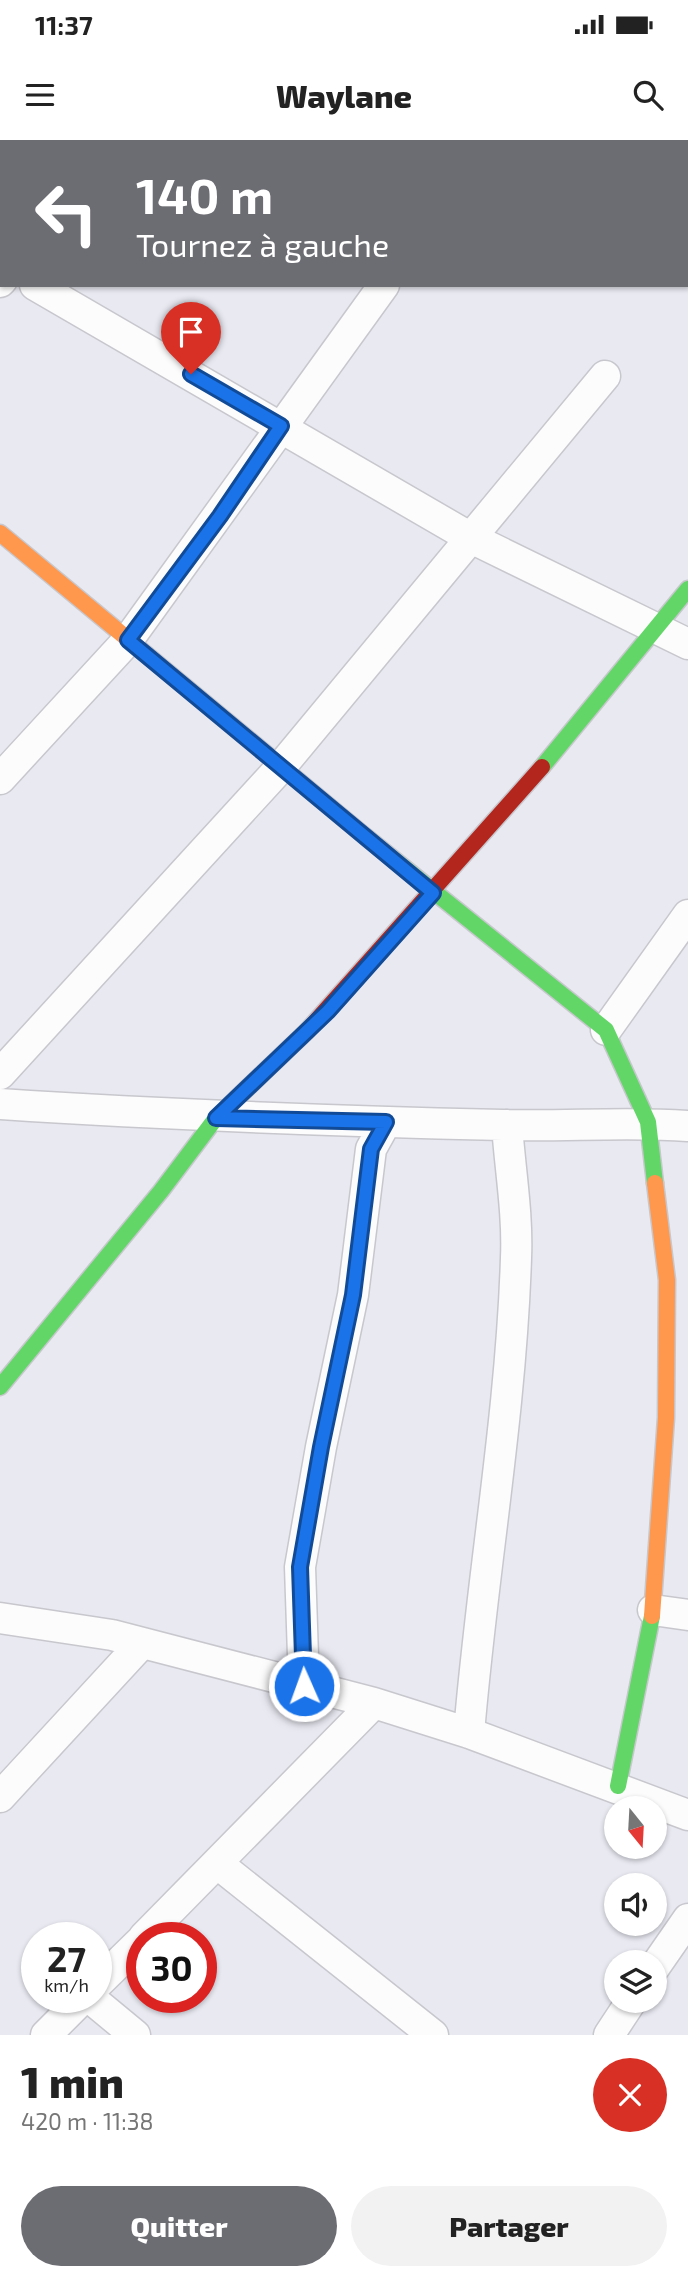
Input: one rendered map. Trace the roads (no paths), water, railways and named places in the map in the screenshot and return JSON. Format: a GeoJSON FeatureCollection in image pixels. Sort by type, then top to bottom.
{"type":"FeatureCollection","features":[{"type":"Feature","properties":{"kind":"street"},"geometry":{"type":"LineString","coordinates":[[38,287],[471,538],[688,644]]}},
{"type":"Feature","properties":{"kind":"street"},"geometry":{"type":"LineString","coordinates":[[0,779],[128,640],[383,287]]}},
{"type":"Feature","properties":{"kind":"street"},"geometry":{"type":"LineString","coordinates":[[0,1074],[280,768],[605,376]]}},
{"type":"Feature","properties":{"kind":"street"},"geometry":{"type":"LineString","coordinates":[[0,533],[280,768],[606,1030],[648,1122],[667,1280],[677,1417],[653,1611],[618,1786]]}},
{"type":"Feature","properties":{"kind":"street"},"geometry":{"type":"LineString","coordinates":[[0,1387],[161,1191],[216,1118],[328,1011],[433,893],[659,628],[688,589]]}},
{"type":"Feature","properties":{"kind":"street"},"geometry":{"type":"LineString","coordinates":[[606,1030],[688,915]]}},
{"type":"Feature","properties":{"kind":"street"},"geometry":{"type":"LineString","coordinates":[[0,1104],[216,1118],[507,1125],[648,1122],[688,1126]]}},
{"type":"Feature","properties":{"kind":"street"},"geometry":{"type":"LineString","coordinates":[[304,1686],[300,1567],[321,1447],[353,1295],[371,1149],[386,1122]]}},
{"type":"Feature","properties":{"kind":"street"},"geometry":{"type":"LineString","coordinates":[[470,1733],[476,1647],[505,1418],[517,1255],[507,1125]]}},
{"type":"Feature","properties":{"kind":"street"},"geometry":{"type":"LineString","coordinates":[[653,1611],[688,1615]]}},
{"type":"Feature","properties":{"kind":"street"},"geometry":{"type":"LineString","coordinates":[[0,1618],[112,1635],[374,1703],[470,1733],[517,1753],[618,1786],[688,1815]]}},
{"type":"Feature","properties":{"kind":"street"},"geometry":{"type":"LineString","coordinates":[[0,1797],[142,1643]]}},
{"type":"Feature","properties":{"kind":"street"},"geometry":{"type":"LineString","coordinates":[[160,1922],[374,1703]]}},
{"type":"Feature","properties":{"kind":"street"},"geometry":{"type":"LineString","coordinates":[[219,1864],[433,2035]]}},
{"type":"Feature","properties":{"kind":"street"},"geometry":{"type":"LineString","coordinates":[[666,1950],[688,1919]]}},
{"type":"Feature","properties":{"kind":"street"},"geometry":{"type":"LineString","coordinates":[[112,1969],[126,1956]]}},
{"type":"Feature","properties":{"kind":"street"},"geometry":{"type":"LineString","coordinates":[[46,2035],[68,2013]]}},
{"type":"Feature","properties":{"kind":"street"},"geometry":{"type":"LineString","coordinates":[[108,2013],[135,2035]]}},
{"type":"Feature","properties":{"kind":"street"},"geometry":{"type":"LineString","coordinates":[[609,2035],[623,2013]]}}]}
